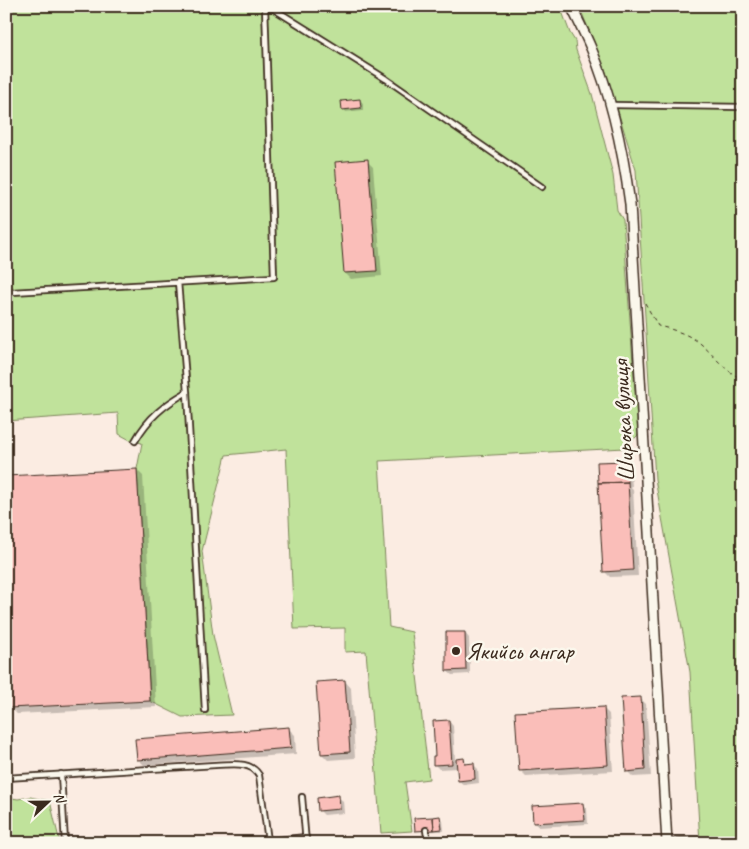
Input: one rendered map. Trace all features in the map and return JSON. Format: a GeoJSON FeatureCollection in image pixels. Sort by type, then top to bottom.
{"type":"FeatureCollection","features":[{"type":"Feature","properties":{"kind":"street","name":"Широка вулиця"},"geometry":{"type":"LineString","coordinates":[[571,6],[592,49],[610,106],[624,159],[630,204],[667,843]]}},
{"type":"Feature","properties":{"kind":"street"},"geometry":{"type":"LineString","coordinates":[[676,843],[743,842]]}},
{"type":"Feature","properties":{"kind":"lane"},"geometry":{"type":"LineString","coordinates":[[267,6],[386,78],[542,187]]}},
{"type":"Feature","properties":{"kind":"lane"},"geometry":{"type":"LineString","coordinates":[[6,296],[12,292],[274,277],[267,6]]}},
{"type":"Feature","properties":{"kind":"lane"},"geometry":{"type":"LineString","coordinates":[[610,106],[743,107]]}},
{"type":"Feature","properties":{"kind":"lane"},"geometry":{"type":"LineString","coordinates":[[178,282],[187,392],[204,710]]}},
{"type":"Feature","properties":{"kind":"lane"},"geometry":{"type":"LineString","coordinates":[[135,442],[144,426],[157,411],[187,392]]}},
{"type":"Feature","properties":{"kind":"lane"},"geometry":{"type":"LineString","coordinates":[[6,778],[215,765],[249,765],[256,769],[259,775],[268,840],[306,840],[302,797]]}},
{"type":"Feature","properties":{"kind":"lane"},"geometry":{"type":"LineString","coordinates":[[61,774],[65,843]]}},
{"type":"Feature","properties":{"kind":"lane"},"geometry":{"type":"LineString","coordinates":[[426,830],[428,843]]}},
{"type":"Feature","properties":{"kind":"path"},"geometry":{"type":"LineString","coordinates":[[644,301],[658,326],[675,330],[700,343],[718,362],[743,380]]}},
{"type":"Feature","properties":{"kind":"green space"},"geometry":{"type":"Polygon","coordinates":[[[6,6],[560,6],[575,41],[576,50],[592,94],[613,175],[617,210],[623,220],[638,435],[625,448],[379,461],[389,627],[412,632],[429,779],[405,782],[412,831],[381,833],[366,651],[345,652],[345,628],[294,629],[286,449],[226,455],[202,551],[213,635],[232,715],[182,717],[150,701],[137,469],[142,443],[132,441],[119,434],[118,413],[6,421],[6,6]]]}},
{"type":"Feature","properties":{"kind":"green space"},"geometry":{"type":"Polygon","coordinates":[[[579,6],[743,6],[743,843],[700,843],[690,672],[655,479],[636,170],[605,69],[579,6]]]}},
{"type":"Feature","properties":{"kind":"green space"},"geometry":{"type":"Polygon","coordinates":[[[6,797],[18,799],[30,797],[50,801],[60,843],[6,843],[6,797]]]}},
{"type":"Feature","properties":{"kind":"building"},"geometry":{"type":"Polygon","coordinates":[[[360,99],[361,108],[342,110],[341,101],[360,99]]]}},
{"type":"Feature","properties":{"kind":"building"},"geometry":{"type":"Polygon","coordinates":[[[368,159],[377,271],[344,273],[335,162],[368,159]]]}},
{"type":"Feature","properties":{"kind":"building"},"geometry":{"type":"Polygon","coordinates":[[[626,461],[628,482],[598,483],[597,462],[626,461]]]}},
{"type":"Feature","properties":{"kind":"building"},"geometry":{"type":"Polygon","coordinates":[[[137,469],[150,701],[9,708],[6,652],[6,476],[137,469]]]}},
{"type":"Feature","properties":{"kind":"building"},"geometry":{"type":"Polygon","coordinates":[[[628,482],[633,570],[603,572],[598,483],[628,482]]]}},
{"type":"Feature","properties":{"kind":"building","name":"Якийсь ангар"},"geometry":{"type":"Polygon","coordinates":[[[446,632],[465,632],[466,670],[446,671],[446,632]]]}},
{"type":"Feature","properties":{"kind":"building"},"geometry":{"type":"Polygon","coordinates":[[[345,680],[350,752],[321,754],[316,682],[345,680]]]}},
{"type":"Feature","properties":{"kind":"building"},"geometry":{"type":"Polygon","coordinates":[[[641,697],[645,770],[626,772],[621,698],[641,697]]]}},
{"type":"Feature","properties":{"kind":"building"},"geometry":{"type":"Polygon","coordinates":[[[604,707],[608,765],[519,771],[515,712],[604,707]]]}},
{"type":"Feature","properties":{"kind":"building"},"geometry":{"type":"Polygon","coordinates":[[[449,720],[452,764],[433,765],[433,756],[435,756],[433,721],[449,720]]]}},
{"type":"Feature","properties":{"kind":"building"},"geometry":{"type":"Polygon","coordinates":[[[289,727],[291,748],[137,760],[135,739],[289,727]]]}},
{"type":"Feature","properties":{"kind":"building"},"geometry":{"type":"Polygon","coordinates":[[[464,758],[465,764],[474,763],[475,779],[458,781],[456,759],[464,758]]]}},
{"type":"Feature","properties":{"kind":"building"},"geometry":{"type":"Polygon","coordinates":[[[339,795],[340,809],[318,811],[317,798],[339,795]]]}},
{"type":"Feature","properties":{"kind":"building"},"geometry":{"type":"Polygon","coordinates":[[[583,803],[585,820],[533,823],[532,806],[583,803]]]}},
{"type":"Feature","properties":{"kind":"building"},"geometry":{"type":"Polygon","coordinates":[[[440,816],[442,829],[434,830],[433,817],[440,816]]]}},
{"type":"Feature","properties":{"kind":"building"},"geometry":{"type":"Polygon","coordinates":[[[433,817],[434,830],[415,831],[414,818],[433,817]]]}},
{"type":"Feature","properties":{"kind":"place","name":"Якийсь ангар"},"geometry":{"type":"Point","coordinates":[456,651]}}]}
